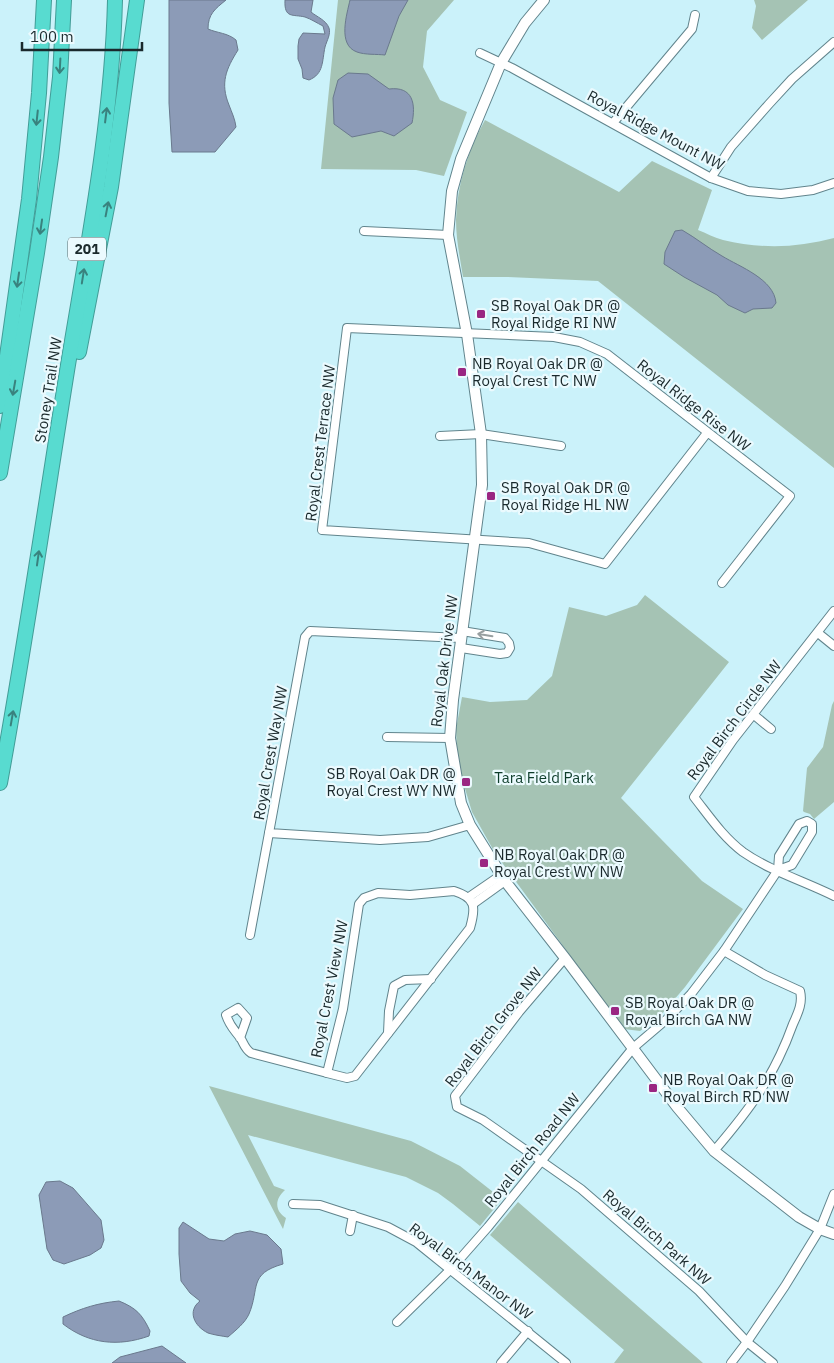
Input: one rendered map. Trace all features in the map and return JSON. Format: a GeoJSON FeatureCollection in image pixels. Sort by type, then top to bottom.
{"type":"FeatureCollection","features":[{"type":"Feature","properties":{"kind":"highway"},"geometry":{"type":"LineString","coordinates":[[0,406],[29,199],[39,93],[44,0]]}},
{"type":"Feature","properties":{"kind":"highway"},"geometry":{"type":"LineString","coordinates":[[0,472],[51,157],[60,77],[64,0]]}},
{"type":"Feature","properties":{"kind":"highway","name":"Stoney Trail NW"},"geometry":{"type":"LineString","coordinates":[[0,783],[96,195],[110,82],[115,0]]}},
{"type":"Feature","properties":{"kind":"highway"},"geometry":{"type":"LineString","coordinates":[[46,496],[55,474],[111,187],[137,0]]}},
{"type":"Feature","properties":{"kind":"street","name":"Royal Oak Drive NW"},"geometry":{"type":"LineString","coordinates":[[544,0],[526,23],[502,63],[460,159],[452,191],[448,235],[468,334],[482,434],[482,485],[453,700],[450,738],[461,804],[470,825],[503,878],[677,1107],[714,1151],[799,1217],[820,1229],[834,1234]]}},
{"type":"Feature","properties":{"kind":"street"},"geometry":{"type":"LineString","coordinates":[[612,123],[692,29],[695,15]]}},
{"type":"Feature","properties":{"kind":"street"},"geometry":{"type":"LineString","coordinates":[[711,178],[730,147],[779,92],[834,42]]}},
{"type":"Feature","properties":{"kind":"street","name":"Royal Ridge Mount NW"},"geometry":{"type":"LineString","coordinates":[[480,53],[502,63],[711,178],[748,191],[781,194],[813,190],[834,183]]}},
{"type":"Feature","properties":{"kind":"street"},"geometry":{"type":"LineString","coordinates":[[364,231],[448,235]]}},
{"type":"Feature","properties":{"kind":"street","name":"Royal Crest Terrace NW"},"geometry":{"type":"LineString","coordinates":[[468,334],[347,328],[322,530],[476,539]]}},
{"type":"Feature","properties":{"kind":"street","name":"Royal Ridge Rise NW"},"geometry":{"type":"LineString","coordinates":[[468,334],[554,337],[580,342],[607,354],[706,433],[790,496],[722,583]]}},
{"type":"Feature","properties":{"kind":"street"},"geometry":{"type":"LineString","coordinates":[[476,539],[529,543],[605,564],[706,433]]}},
{"type":"Feature","properties":{"kind":"street"},"geometry":{"type":"LineString","coordinates":[[440,436],[482,434],[561,446]]}},
{"type":"Feature","properties":{"kind":"street","name":"Royal Birch Circle NW"},"geometry":{"type":"LineString","coordinates":[[834,611],[733,740],[694,797],[725,835],[743,852],[834,896]]}},
{"type":"Feature","properties":{"kind":"street","name":"Royal Crest Way NW"},"geometry":{"type":"LineString","coordinates":[[462,639],[310,631],[305,637],[270,833],[380,840],[428,837],[470,825]]}},
{"type":"Feature","properties":{"kind":"street"},"geometry":{"type":"LineString","coordinates":[[818,633],[834,646]]}},
{"type":"Feature","properties":{"kind":"street"},"geometry":{"type":"LineString","coordinates":[[505,638],[510,648],[507,653],[500,654],[462,639],[505,638]]}},
{"type":"Feature","properties":{"kind":"street"},"geometry":{"type":"LineString","coordinates":[[754,715],[772,729]]}},
{"type":"Feature","properties":{"kind":"street"},"geometry":{"type":"LineString","coordinates":[[387,737],[450,738]]}},
{"type":"Feature","properties":{"kind":"street"},"geometry":{"type":"LineString","coordinates":[[807,821],[812,824],[812,832],[792,865],[778,870],[779,856],[799,824],[807,821]]}},
{"type":"Feature","properties":{"kind":"street"},"geometry":{"type":"LineString","coordinates":[[250,935],[270,833]]}},
{"type":"Feature","properties":{"kind":"street","name":"Royal Birch Road NW"},"geometry":{"type":"LineString","coordinates":[[397,1322],[451,1269],[633,1048],[667,1019],[691,994],[724,951],[778,870]]}},
{"type":"Feature","properties":{"kind":"street"},"geometry":{"type":"LineString","coordinates":[[471,900],[503,878]]}},
{"type":"Feature","properties":{"kind":"street","name":"Royal Crest View NW"},"geometry":{"type":"LineString","coordinates":[[454,891],[471,900],[474,915],[470,928],[355,1076],[347,1078],[327,1073],[342,1009],[359,904],[364,898],[378,893],[410,895],[454,891]]}},
{"type":"Feature","properties":{"kind":"street"},"geometry":{"type":"LineString","coordinates":[[714,1151],[746,1113],[772,1075],[802,1000],[800,991],[765,975],[724,951]]}},
{"type":"Feature","properties":{"kind":"street","name":"Royal Birch Grove NW"},"geometry":{"type":"LineString","coordinates":[[540,1162],[483,1120],[456,1107],[455,1096],[519,1012],[565,958]]}},
{"type":"Feature","properties":{"kind":"street"},"geometry":{"type":"LineString","coordinates":[[388,1033],[389,1011],[394,986],[405,980],[431,979]]}},
{"type":"Feature","properties":{"kind":"street"},"geometry":{"type":"LineString","coordinates":[[240,1038],[247,1050],[251,1052],[327,1073]]}},
{"type":"Feature","properties":{"kind":"street","name":"Royal Birch Park NW"},"geometry":{"type":"LineString","coordinates":[[540,1162],[581,1189],[623,1225],[699,1292],[747,1342],[773,1363]]}},
{"type":"Feature","properties":{"kind":"street"},"geometry":{"type":"LineString","coordinates":[[730,1363],[747,1342],[785,1286],[820,1229],[834,1194]]}},
{"type":"Feature","properties":{"kind":"street","name":"Royal Birch Manor NW"},"geometry":{"type":"LineString","coordinates":[[292,1204],[320,1204],[388,1226],[416,1242],[566,1363]]}},
{"type":"Feature","properties":{"kind":"street"},"geometry":{"type":"LineString","coordinates":[[350,1231],[353,1215]]}},
{"type":"Feature","properties":{"kind":"street"},"geometry":{"type":"LineString","coordinates":[[501,1363],[528,1331]]}},
{"type":"Feature","properties":{"kind":"green space"},"geometry":{"type":"Polygon","coordinates":[[[338,0],[454,0],[427,31],[423,67],[440,100],[467,112],[444,176],[416,170],[321,169],[338,0]]]}},
{"type":"Feature","properties":{"kind":"green space"},"geometry":{"type":"Polygon","coordinates":[[[754,0],[808,0],[762,40],[752,28],[756,6],[754,0]]]}},
{"type":"Feature","properties":{"kind":"green space"},"geometry":{"type":"Polygon","coordinates":[[[485,120],[619,192],[652,161],[712,190],[698,230],[720,239],[751,245],[779,246],[806,244],[834,238],[834,468],[598,281],[463,277],[456,227],[457,207],[464,168],[473,143],[485,120]]]}},
{"type":"Feature","properties":{"kind":"green space","name":"Tara Field Park"},"geometry":{"type":"Polygon","coordinates":[[[645,595],[729,662],[621,798],[702,881],[743,909],[685,987],[661,1015],[640,1031],[624,1029],[495,853],[472,812],[463,782],[457,751],[456,729],[462,697],[490,702],[527,700],[552,676],[569,607],[606,616],[637,605],[645,595]]]}},
{"type":"Feature","properties":{"kind":"green space"},"geometry":{"type":"Polygon","coordinates":[[[834,701],[834,802],[814,819],[810,814],[803,811],[807,768],[823,747],[834,701]]]}},
{"type":"Feature","properties":{"kind":"green space"},"geometry":{"type":"Polygon","coordinates":[[[209,1086],[411,1141],[460,1166],[502,1199],[480,1226],[438,1193],[406,1177],[248,1135],[274,1186],[285,1190],[279,1197],[277,1204],[279,1212],[286,1218],[283,1229],[209,1086]]]}},
{"type":"Feature","properties":{"kind":"green space"},"geometry":{"type":"Polygon","coordinates":[[[518,1202],[703,1363],[614,1363],[624,1350],[490,1235],[518,1202]]]}},
{"type":"Feature","properties":{"kind":"water"},"geometry":{"type":"Polygon","coordinates":[[[169,0],[226,0],[213,12],[209,19],[208,29],[226,34],[236,40],[238,50],[226,76],[225,90],[236,127],[215,152],[172,152],[169,103],[169,0]]]}},
{"type":"Feature","properties":{"kind":"water"},"geometry":{"type":"Polygon","coordinates":[[[285,0],[313,0],[311,12],[324,21],[329,28],[322,66],[320,71],[309,80],[303,78],[298,59],[299,39],[303,33],[325,34],[323,26],[305,17],[288,13],[285,0]]]}},
{"type":"Feature","properties":{"kind":"water"},"geometry":{"type":"Polygon","coordinates":[[[350,0],[408,0],[399,16],[385,55],[357,52],[347,43],[345,29],[350,0]]]}},
{"type":"Feature","properties":{"kind":"water"},"geometry":{"type":"Polygon","coordinates":[[[348,73],[368,74],[389,89],[403,90],[408,93],[413,103],[412,123],[394,136],[381,131],[352,137],[334,124],[333,98],[338,80],[348,73]]]}},
{"type":"Feature","properties":{"kind":"water"},"geometry":{"type":"Polygon","coordinates":[[[682,230],[763,280],[774,295],[776,303],[772,308],[753,309],[745,313],[728,305],[717,295],[664,264],[665,252],[675,231],[682,230]]]}},
{"type":"Feature","properties":{"kind":"water"},"geometry":{"type":"Polygon","coordinates":[[[60,1181],[73,1188],[101,1220],[104,1240],[101,1248],[90,1255],[64,1264],[53,1260],[47,1249],[39,1195],[46,1182],[60,1181]]]}},
{"type":"Feature","properties":{"kind":"water"},"geometry":{"type":"Polygon","coordinates":[[[183,1222],[209,1239],[224,1241],[235,1234],[250,1231],[267,1235],[281,1249],[283,1264],[264,1272],[260,1277],[249,1314],[228,1337],[208,1333],[199,1326],[194,1318],[194,1309],[200,1301],[190,1293],[181,1281],[179,1228],[183,1222]]]}},
{"type":"Feature","properties":{"kind":"water"},"geometry":{"type":"Polygon","coordinates":[[[119,1301],[130,1306],[141,1316],[150,1331],[149,1336],[126,1342],[104,1342],[83,1336],[63,1324],[63,1317],[77,1311],[119,1301]]]}},
{"type":"Feature","properties":{"kind":"water"},"geometry":{"type":"Polygon","coordinates":[[[162,1346],[186,1363],[112,1363],[120,1357],[162,1346]]]}},
{"type":"Feature","properties":{"kind":"place","name":"SB Royal Oak DR @ Royal Ridge RI NW"},"geometry":{"type":"Point","coordinates":[481,314]}},
{"type":"Feature","properties":{"kind":"place","name":"NB Royal Oak DR @ Royal Crest TC NW"},"geometry":{"type":"Point","coordinates":[462,372]}},
{"type":"Feature","properties":{"kind":"place","name":"SB Royal Oak DR @ Royal Ridge HL NW"},"geometry":{"type":"Point","coordinates":[491,496]}},
{"type":"Feature","properties":{"kind":"place","name":"SB Royal Oak DR @ Royal Crest WY NW"},"geometry":{"type":"Point","coordinates":[466,782]}},
{"type":"Feature","properties":{"kind":"place","name":"NB Royal Oak DR @ Royal Crest WY NW"},"geometry":{"type":"Point","coordinates":[484,863]}},
{"type":"Feature","properties":{"kind":"place","name":"SB Royal Oak DR @ Royal Birch GA NW"},"geometry":{"type":"Point","coordinates":[615,1011]}},
{"type":"Feature","properties":{"kind":"place","name":"NB Royal Oak DR @ Royal Birch RD NW"},"geometry":{"type":"Point","coordinates":[653,1088]}}]}
